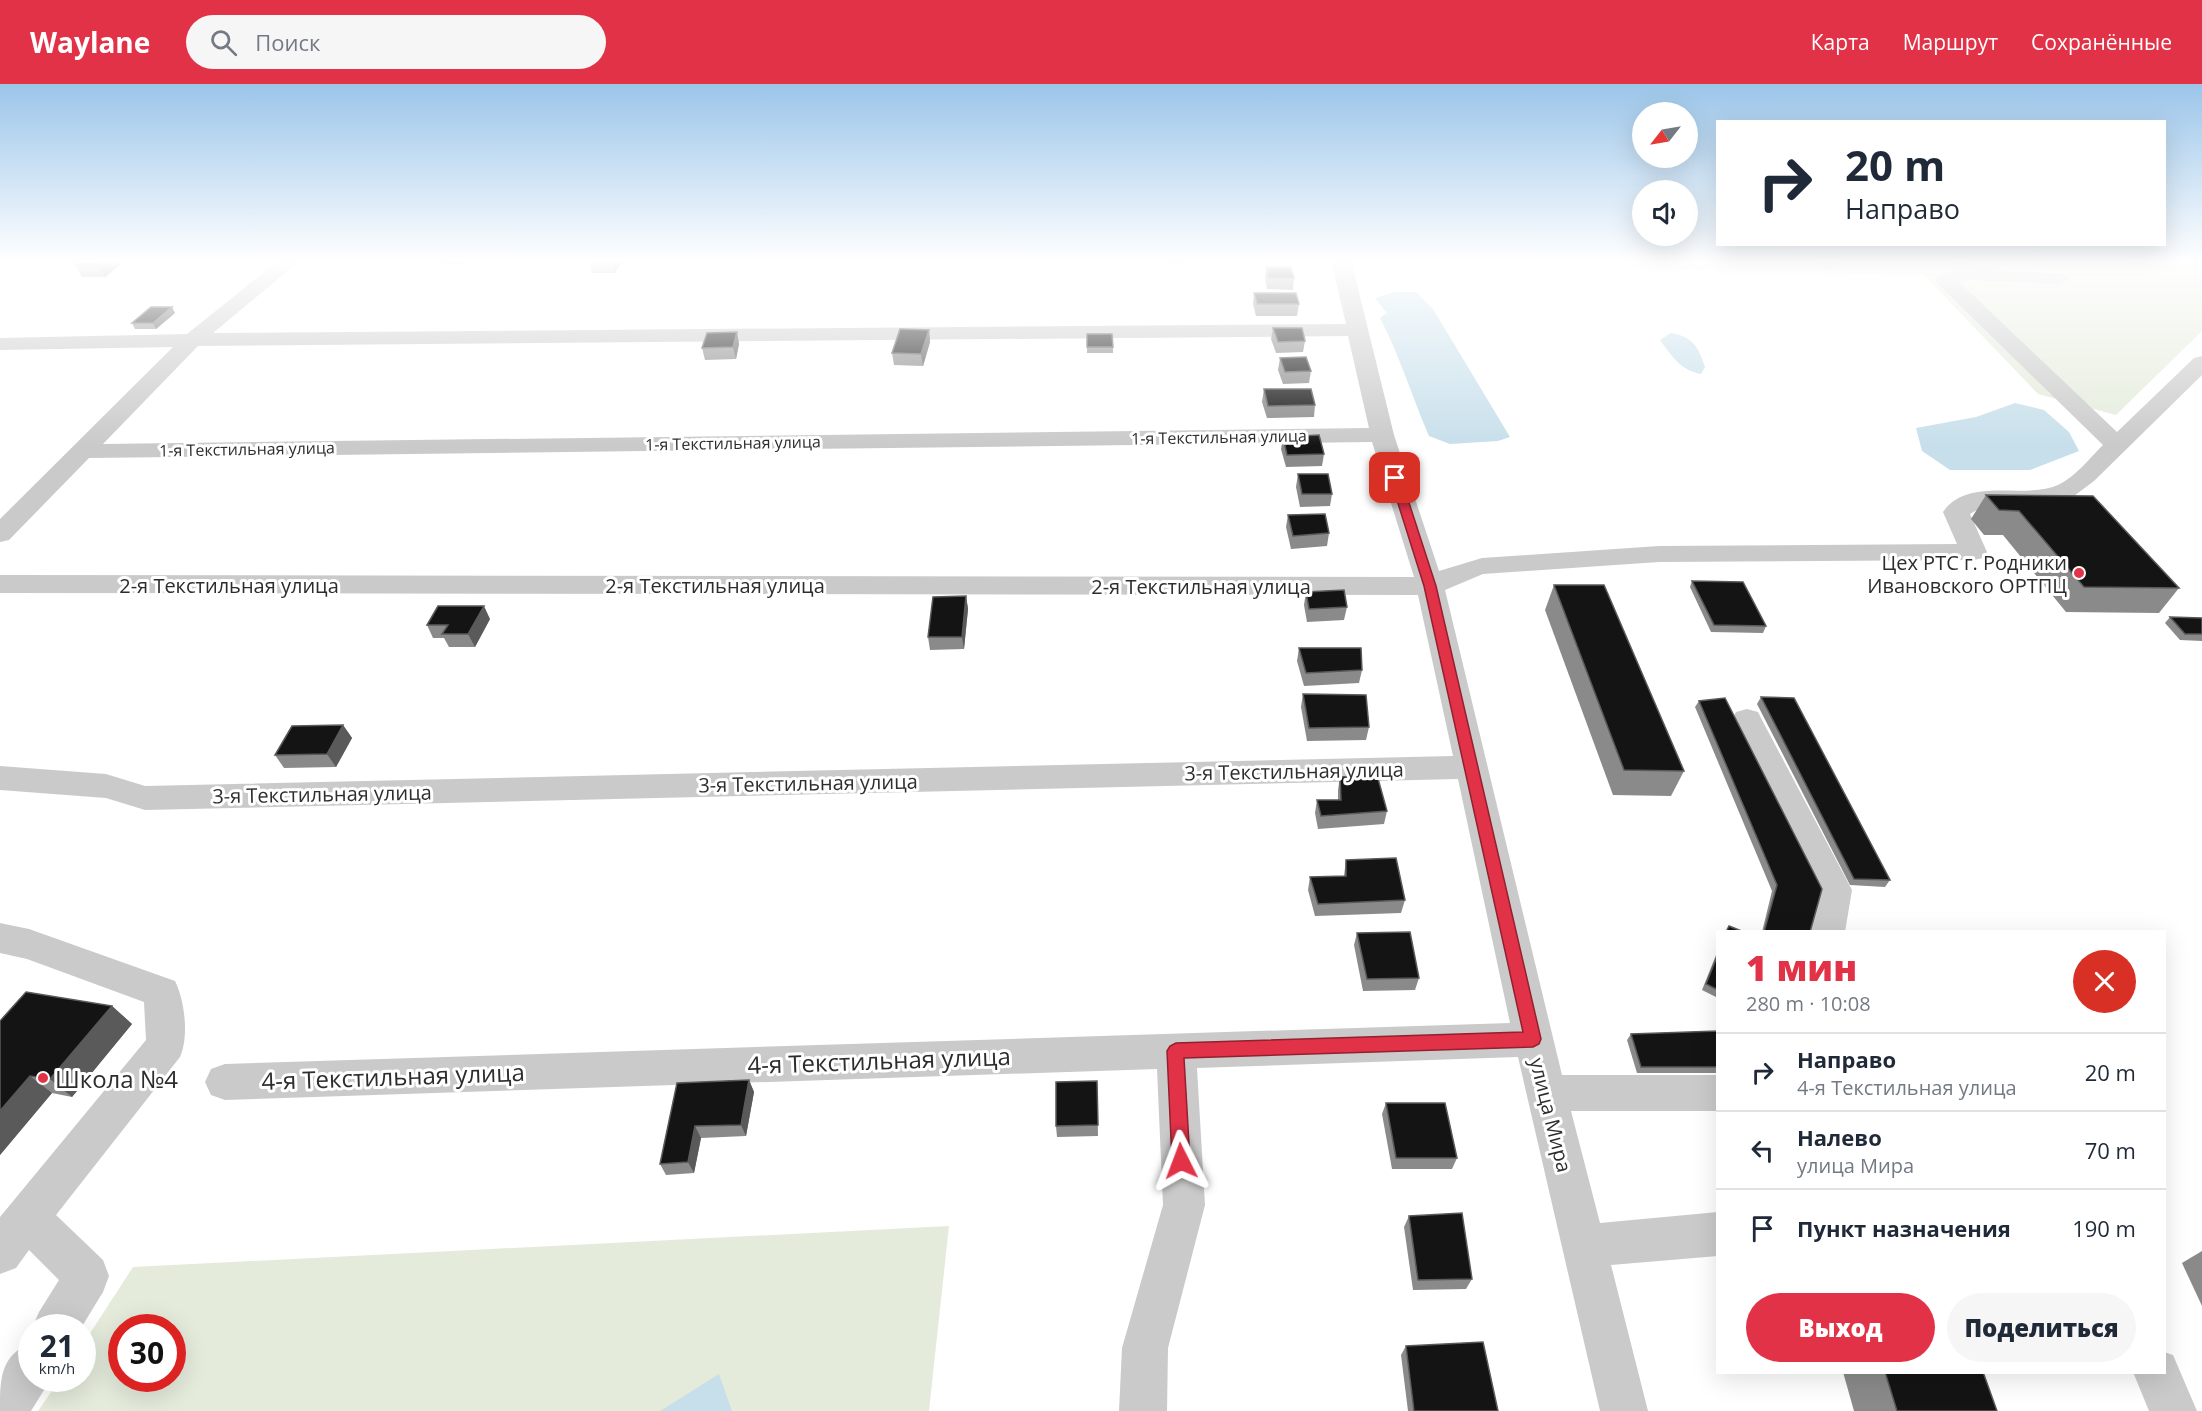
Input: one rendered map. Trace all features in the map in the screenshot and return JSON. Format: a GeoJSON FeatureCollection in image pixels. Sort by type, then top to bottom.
{"type":"FeatureCollection","features":[{"type":"Feature","properties":{"kind":"street"},"geometry":{"type":"LineString","coordinates":[[0,534],[192,340],[215,322]]}},
{"type":"Feature","properties":{"kind":"street","name":"улица Мира"},"geometry":{"type":"LineString","coordinates":[[1355,322],[1382,435],[1430,586],[1533,1039],[1624,1411]]}},
{"type":"Feature","properties":{"kind":"street"},"geometry":{"type":"LineString","coordinates":[[1989,322],[2116,444]]}},
{"type":"Feature","properties":{"kind":"street"},"geometry":{"type":"LineString","coordinates":[[0,344],[192,340],[1357,330]]}},
{"type":"Feature","properties":{"kind":"street"},"geometry":{"type":"LineString","coordinates":[[1430,586],[1460,572],[1482,566],[1659,554],[1974,552],[1956,512],[1976,500],[2030,497],[2065,491],[2085,476],[2202,363]]}},
{"type":"Feature","properties":{"kind":"street","name":"1-я Текстильная улица"},"geometry":{"type":"LineString","coordinates":[[84,451],[1382,435]]}},
{"type":"Feature","properties":{"kind":"street"},"geometry":{"type":"LineString","coordinates":[[0,513],[38,497]]}},
{"type":"Feature","properties":{"kind":"street","name":"2-я Текстильная улица"},"geometry":{"type":"LineString","coordinates":[[0,584],[1430,586]]}},
{"type":"Feature","properties":{"kind":"street"},"geometry":{"type":"LineString","coordinates":[[1747,720],[1834,890],[1827,930]]}},
{"type":"Feature","properties":{"kind":"street","name":"3-я Текстильная улица"},"geometry":{"type":"LineString","coordinates":[[0,778],[105,786],[145,798],[1471,767]]}},
{"type":"Feature","properties":{"kind":"street"},"geometry":{"type":"LineString","coordinates":[[0,938],[29,944],[162,992],[166,1045],[0,1252]]}},
{"type":"Feature","properties":{"kind":"street","name":"4-я Текстильная улица"},"geometry":{"type":"LineString","coordinates":[[225,1082],[1533,1039]]}},
{"type":"Feature","properties":{"kind":"street"},"geometry":{"type":"LineString","coordinates":[[1143,1411],[1145,1348],[1184,1205],[1176,1051]]}},
{"type":"Feature","properties":{"kind":"street"},"geometry":{"type":"LineString","coordinates":[[1546,1093],[1716,1093]]}},
{"type":"Feature","properties":{"kind":"street"},"geometry":{"type":"LineString","coordinates":[[27,1217],[87,1276],[64,1314]]}},
{"type":"Feature","properties":{"kind":"street"},"geometry":{"type":"LineString","coordinates":[[1583,1246],[1716,1234]]}},
{"type":"Feature","properties":{"kind":"street"},"geometry":{"type":"LineString","coordinates":[[2157,1374],[2173,1411]]}},
{"type":"Feature","properties":{"kind":"street"},"geometry":{"type":"LineString","coordinates":[[3,1411],[18,1387]]}},
{"type":"Feature","properties":{"kind":"green space"},"geometry":{"type":"Polygon","coordinates":[[[1969,322],[2202,322],[2202,331],[2116,415],[2038,394],[1969,322]]]}},
{"type":"Feature","properties":{"kind":"green space"},"geometry":{"type":"Polygon","coordinates":[[[949,1226],[929,1411],[38,1411],[51,1392],[96,1392],[96,1324],[133,1267],[949,1226]]]}},
{"type":"Feature","properties":{"kind":"water"},"geometry":{"type":"Polygon","coordinates":[[[1382,322],[1441,322],[1510,437],[1498,441],[1450,444],[1429,436],[1382,322]]]}},
{"type":"Feature","properties":{"kind":"water"},"geometry":{"type":"Polygon","coordinates":[[[1671,333],[1685,337],[1697,348],[1705,367],[1701,374],[1682,366],[1660,340],[1671,333]]]}},
{"type":"Feature","properties":{"kind":"water"},"geometry":{"type":"Polygon","coordinates":[[[2015,403],[2044,410],[2069,432],[2079,451],[2030,470],[1950,470],[1922,451],[1916,428],[1976,417],[2015,403]]]}},
{"type":"Feature","properties":{"kind":"water"},"geometry":{"type":"Polygon","coordinates":[[[719,1374],[732,1411],[660,1411],[719,1374]]]}},
{"type":"Feature","properties":{"kind":"building"},"geometry":{"type":"Polygon","coordinates":[[[133,322],[154,322],[153,323],[133,322]]]}},
{"type":"Feature","properties":{"kind":"building"},"geometry":{"type":"Polygon","coordinates":[[[1273,328],[1302,328],[1305,341],[1278,342],[1273,328]]]}},
{"type":"Feature","properties":{"kind":"building"},"geometry":{"type":"Polygon","coordinates":[[[900,329],[929,330],[921,354],[892,353],[900,329]]]}},
{"type":"Feature","properties":{"kind":"building"},"geometry":{"type":"Polygon","coordinates":[[[737,332],[733,347],[702,348],[707,333],[737,332]]]}},
{"type":"Feature","properties":{"kind":"building"},"geometry":{"type":"Polygon","coordinates":[[[1087,334],[1112,334],[1113,347],[1087,347],[1087,334]]]}},
{"type":"Feature","properties":{"kind":"building"},"geometry":{"type":"Polygon","coordinates":[[[1306,357],[1311,371],[1285,372],[1280,358],[1306,357]]]}},
{"type":"Feature","properties":{"kind":"building"},"geometry":{"type":"Polygon","coordinates":[[[1264,389],[1311,389],[1315,405],[1268,406],[1264,389]]]}},
{"type":"Feature","properties":{"kind":"building"},"geometry":{"type":"Polygon","coordinates":[[[1319,435],[1324,454],[1287,455],[1283,437],[1319,435]]]}},
{"type":"Feature","properties":{"kind":"building"},"geometry":{"type":"Polygon","coordinates":[[[1298,474],[1328,474],[1332,494],[1302,494],[1298,474]]]}},
{"type":"Feature","properties":{"kind":"building"},"geometry":{"type":"Polygon","coordinates":[[[1986,495],[2093,496],[2179,588],[2084,587],[2019,511],[1999,510],[1986,495]]]}},
{"type":"Feature","properties":{"kind":"building"},"geometry":{"type":"Polygon","coordinates":[[[1325,514],[1329,533],[1293,536],[1288,515],[1325,514]]]}},
{"type":"Feature","properties":{"kind":"building"},"geometry":{"type":"Polygon","coordinates":[[[1692,581],[1743,582],[1766,626],[1714,625],[1692,581]]]}},
{"type":"Feature","properties":{"kind":"building"},"geometry":{"type":"Polygon","coordinates":[[[1554,585],[1604,585],[1684,771],[1624,770],[1554,585]]]}},
{"type":"Feature","properties":{"kind":"building"},"geometry":{"type":"Polygon","coordinates":[[[1344,590],[1347,607],[1309,609],[1306,592],[1344,590]]]}},
{"type":"Feature","properties":{"kind":"building"},"geometry":{"type":"Polygon","coordinates":[[[966,596],[962,637],[928,637],[933,597],[966,596]]]}},
{"type":"Feature","properties":{"kind":"building"},"geometry":{"type":"Polygon","coordinates":[[[438,606],[484,606],[468,634],[442,634],[448,625],[427,625],[438,606]]]}},
{"type":"Feature","properties":{"kind":"building"},"geometry":{"type":"Polygon","coordinates":[[[2170,617],[2202,618],[2202,634],[2185,634],[2170,617]]]}},
{"type":"Feature","properties":{"kind":"building"},"geometry":{"type":"Polygon","coordinates":[[[1299,648],[1361,648],[1362,670],[1306,673],[1299,648]]]}},
{"type":"Feature","properties":{"kind":"building"},"geometry":{"type":"Polygon","coordinates":[[[1303,694],[1366,695],[1369,727],[1309,728],[1303,694]]]}},
{"type":"Feature","properties":{"kind":"building"},"geometry":{"type":"Polygon","coordinates":[[[1761,697],[1794,698],[1890,880],[1854,879],[1761,697]]]}},
{"type":"Feature","properties":{"kind":"building"},"geometry":{"type":"Polygon","coordinates":[[[1725,698],[1822,889],[1811,930],[1765,930],[1777,885],[1699,701],[1725,698]]]}},
{"type":"Feature","properties":{"kind":"building"},"geometry":{"type":"Polygon","coordinates":[[[343,725],[327,754],[275,755],[292,726],[343,725]]]}},
{"type":"Feature","properties":{"kind":"building"},"geometry":{"type":"Polygon","coordinates":[[[1377,775],[1387,811],[1321,816],[1317,800],[1341,800],[1340,777],[1377,775]]]}},
{"type":"Feature","properties":{"kind":"building"},"geometry":{"type":"Polygon","coordinates":[[[1396,858],[1405,900],[1318,904],[1310,877],[1346,876],[1346,860],[1396,858]]]}},
{"type":"Feature","properties":{"kind":"building"},"geometry":{"type":"Polygon","coordinates":[[[1729,926],[1739,930],[1727,930],[1729,926]]]}},
{"type":"Feature","properties":{"kind":"building"},"geometry":{"type":"Polygon","coordinates":[[[1410,932],[1419,978],[1367,979],[1357,933],[1410,932]]]}},
{"type":"Feature","properties":{"kind":"building"},"geometry":{"type":"Polygon","coordinates":[[[1716,959],[1716,989],[1706,984],[1716,959]]]}},
{"type":"Feature","properties":{"kind":"building"},"geometry":{"type":"Polygon","coordinates":[[[26,992],[112,1006],[50,1079],[30,1076],[0,1111],[0,1021],[26,992]]]}},
{"type":"Feature","properties":{"kind":"building"},"geometry":{"type":"Polygon","coordinates":[[[1716,1031],[1716,1067],[1641,1067],[1631,1034],[1716,1031]]]}},
{"type":"Feature","properties":{"kind":"building"},"geometry":{"type":"Polygon","coordinates":[[[749,1080],[741,1125],[695,1126],[688,1162],[660,1164],[677,1083],[749,1080]]]}},
{"type":"Feature","properties":{"kind":"building"},"geometry":{"type":"Polygon","coordinates":[[[1097,1081],[1098,1125],[1056,1126],[1056,1082],[1097,1081]]]}},
{"type":"Feature","properties":{"kind":"building"},"geometry":{"type":"Polygon","coordinates":[[[1386,1103],[1445,1103],[1457,1158],[1396,1158],[1386,1103]]]}},
{"type":"Feature","properties":{"kind":"building"},"geometry":{"type":"Polygon","coordinates":[[[1462,1213],[1472,1279],[1418,1280],[1409,1216],[1462,1213]]]}},
{"type":"Feature","properties":{"kind":"building"},"geometry":{"type":"Polygon","coordinates":[[[1483,1342],[1498,1411],[1414,1411],[1406,1346],[1483,1342]]]}},
{"type":"Feature","properties":{"kind":"building"},"geometry":{"type":"Polygon","coordinates":[[[1886,1374],[1984,1374],[1997,1411],[1897,1411],[1886,1374]]]}},
{"type":"Feature","properties":{"kind":"place","name":"Цех РТС г. Родники Ивановского ОРТПЦ"},"geometry":{"type":"Point","coordinates":[2079,573]}},
{"type":"Feature","properties":{"kind":"place","name":"Школа №4"},"geometry":{"type":"Point","coordinates":[43,1078]}},
{"type":"Feature","properties":{"kind":"route"},"geometry":{"type":"LineString","coordinates":[[1181,1161],[1176,1051],[1533,1039],[1430,586],[1395,478]]}}]}
